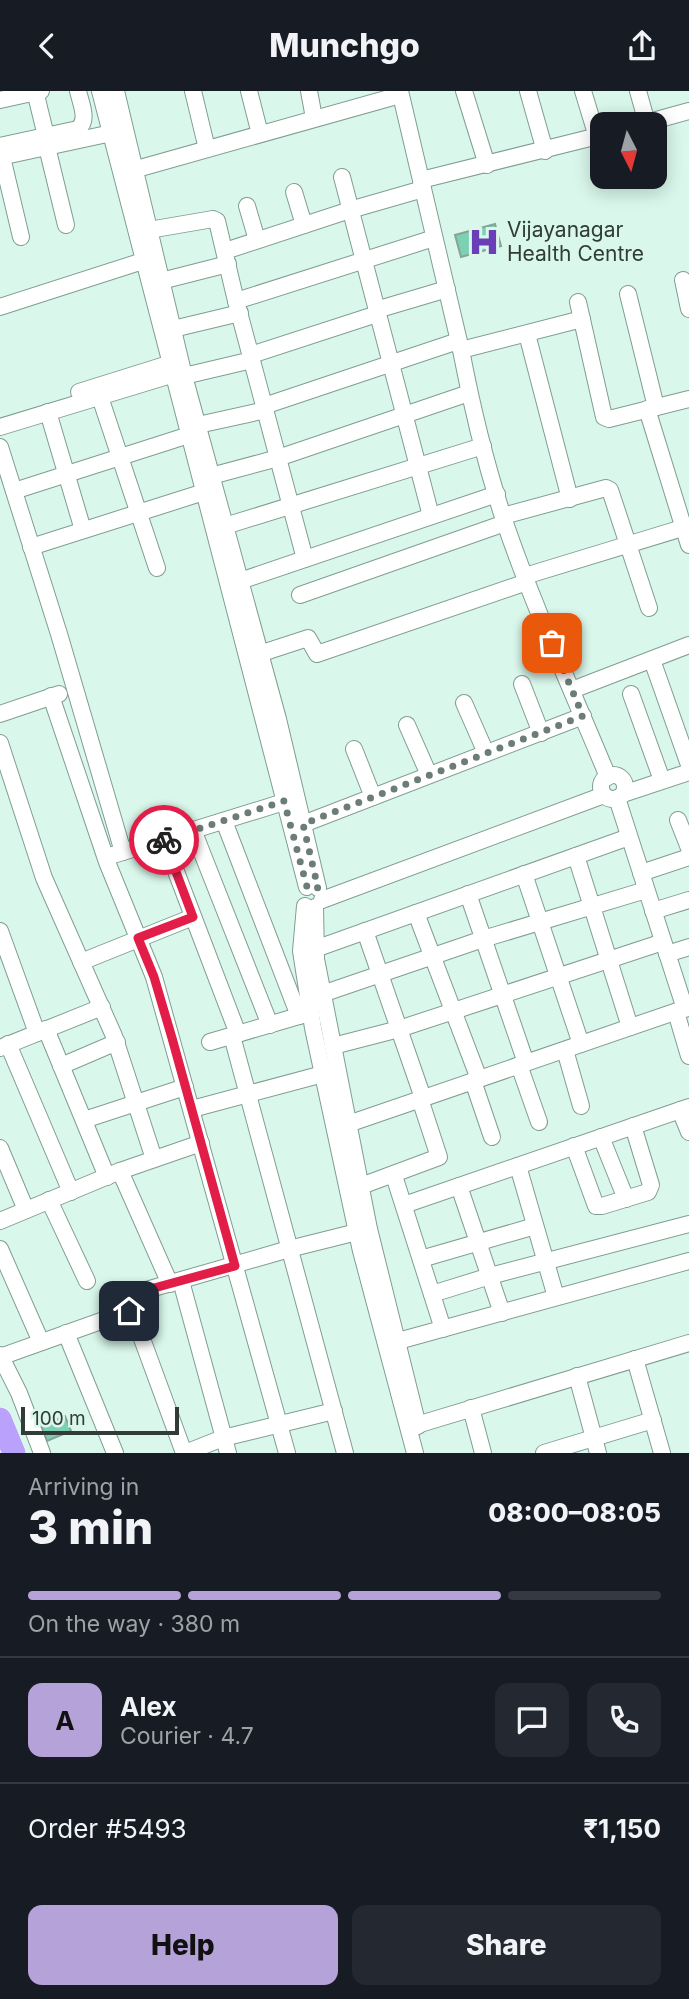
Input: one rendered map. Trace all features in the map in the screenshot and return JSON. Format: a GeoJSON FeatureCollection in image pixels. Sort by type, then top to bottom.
{"type":"FeatureCollection","features":[{"type":"Feature","properties":{"kind":"highway"},"geometry":{"type":"LineString","coordinates":[[0,1419],[14,1453]]}},
{"type":"Feature","properties":{"kind":"street"},"geometry":{"type":"LineString","coordinates":[[0,100],[37,91],[66,225]]}},
{"type":"Feature","properties":{"kind":"street"},"geometry":{"type":"LineString","coordinates":[[21,237],[1,153],[46,141],[82,126],[85,119],[78,91]]}},
{"type":"Feature","properties":{"kind":"street"},"geometry":{"type":"LineString","coordinates":[[100,91],[118,132]]}},
{"type":"Feature","properties":{"kind":"street"},"geometry":{"type":"LineString","coordinates":[[116,91],[118,132],[143,261],[178,369],[204,492],[303,824],[315,897],[315,949],[323,994],[369,1229],[398,1341],[415,1453]]}},
{"type":"Feature","properties":{"kind":"street"},"geometry":{"type":"LineString","coordinates":[[193,91],[207,149]]}},
{"type":"Feature","properties":{"kind":"street"},"geometry":{"type":"LineString","coordinates":[[249,91],[260,134]]}},
{"type":"Feature","properties":{"kind":"street"},"geometry":{"type":"LineString","coordinates":[[309,91],[314,118]]}},
{"type":"Feature","properties":{"kind":"street"},"geometry":{"type":"LineString","coordinates":[[464,91],[487,165]]}},
{"type":"Feature","properties":{"kind":"street"},"geometry":{"type":"LineString","coordinates":[[528,91],[545,151]]}},
{"type":"Feature","properties":{"kind":"street"},"geometry":{"type":"LineString","coordinates":[[583,91],[591,112]]}},
{"type":"Feature","properties":{"kind":"street"},"geometry":{"type":"LineString","coordinates":[[638,91],[642,112]]}},
{"type":"Feature","properties":{"kind":"street"},"geometry":{"type":"LineString","coordinates":[[127,171],[400,93],[469,393],[504,519],[613,789],[683,1009],[689,1056]]}},
{"type":"Feature","properties":{"kind":"street"},"geometry":{"type":"LineString","coordinates":[[667,117],[689,111]]}},
{"type":"Feature","properties":{"kind":"street"},"geometry":{"type":"LineString","coordinates":[[46,141],[118,132]]}},
{"type":"Feature","properties":{"kind":"street"},"geometry":{"type":"LineString","coordinates":[[161,281],[226,258],[257,240],[422,185],[590,139]]}},
{"type":"Feature","properties":{"kind":"street"},"geometry":{"type":"LineString","coordinates":[[127,171],[149,230],[173,330],[178,369]]}},
{"type":"Feature","properties":{"kind":"street"},"geometry":{"type":"LineString","coordinates":[[342,177],[431,516]]}},
{"type":"Feature","properties":{"kind":"street"},"geometry":{"type":"LineString","coordinates":[[294,191],[304,225]]}},
{"type":"Feature","properties":{"kind":"street"},"geometry":{"type":"LineString","coordinates":[[247,206],[257,240]]}},
{"type":"Feature","properties":{"kind":"street"},"geometry":{"type":"LineString","coordinates":[[149,230],[216,220],[305,559]]}},
{"type":"Feature","properties":{"kind":"street"},"geometry":{"type":"LineString","coordinates":[[173,330],[435,238]]}},
{"type":"Feature","properties":{"kind":"street"},"geometry":{"type":"LineString","coordinates":[[0,307],[143,261]]}},
{"type":"Feature","properties":{"kind":"street"},"geometry":{"type":"LineString","coordinates":[[683,280],[689,309]]}},
{"type":"Feature","properties":{"kind":"street"},"geometry":{"type":"LineString","coordinates":[[0,416],[178,369],[251,357],[447,289]]}},
{"type":"Feature","properties":{"kind":"street"},"geometry":{"type":"LineString","coordinates":[[628,294],[652,408],[689,545]]}},
{"type":"Feature","properties":{"kind":"street"},"geometry":{"type":"LineString","coordinates":[[578,302],[604,417],[609,419],[689,399]]}},
{"type":"Feature","properties":{"kind":"street"},"geometry":{"type":"LineString","coordinates":[[14,491],[265,408],[390,363],[460,346],[527,334],[582,319]]}},
{"type":"Feature","properties":{"kind":"street"},"geometry":{"type":"LineString","coordinates":[[527,334],[570,499]]}},
{"type":"Feature","properties":{"kind":"street"},"geometry":{"type":"LineString","coordinates":[[0,427],[100,397],[178,369]]}},
{"type":"Feature","properties":{"kind":"street"},"geometry":{"type":"LineString","coordinates":[[211,475],[278,458],[469,393]]}},
{"type":"Feature","properties":{"kind":"street"},"geometry":{"type":"LineString","coordinates":[[100,397],[157,568]]}},
{"type":"Feature","properties":{"kind":"street"},"geometry":{"type":"LineString","coordinates":[[48,412],[83,530]]}},
{"type":"Feature","properties":{"kind":"street"},"geometry":{"type":"LineString","coordinates":[[193,430],[211,475],[240,581],[284,801],[315,897],[301,941],[305,1014]]}},
{"type":"Feature","properties":{"kind":"street"},"geometry":{"type":"LineString","coordinates":[[225,526],[483,446]]}},
{"type":"Feature","properties":{"kind":"street"},"geometry":{"type":"LineString","coordinates":[[0,447],[123,852]]}},
{"type":"Feature","properties":{"kind":"street"},"geometry":{"type":"LineString","coordinates":[[300,595],[504,519],[606,488],[610,490],[649,608]]}},
{"type":"Feature","properties":{"kind":"street"},"geometry":{"type":"LineString","coordinates":[[32,547],[204,492]]}},
{"type":"Feature","properties":{"kind":"street"},"geometry":{"type":"LineString","coordinates":[[240,581],[497,494]]}},
{"type":"Feature","properties":{"kind":"street"},"geometry":{"type":"LineString","coordinates":[[254,656],[308,638],[317,654],[526,579],[686,527]]}},
{"type":"Feature","properties":{"kind":"street"},"geometry":{"type":"LineString","coordinates":[[572,689],[689,645]]}},
{"type":"Feature","properties":{"kind":"street"},"geometry":{"type":"LineString","coordinates":[[652,660],[689,766]]}},
{"type":"Feature","properties":{"kind":"street"},"geometry":{"type":"LineString","coordinates":[[522,684],[541,733]]}},
{"type":"Feature","properties":{"kind":"street"},"geometry":{"type":"LineString","coordinates":[[0,714],[75,688]]}},
{"type":"Feature","properties":{"kind":"street"},"geometry":{"type":"LineString","coordinates":[[631,694],[659,772]]}},
{"type":"Feature","properties":{"kind":"street"},"geometry":{"type":"LineString","coordinates":[[51,697],[105,858],[154,977],[287,1453]]}},
{"type":"Feature","properties":{"kind":"street"},"geometry":{"type":"LineString","coordinates":[[464,703],[486,753]]}},
{"type":"Feature","properties":{"kind":"street"},"geometry":{"type":"LineString","coordinates":[[303,824],[583,716]]}},
{"type":"Feature","properties":{"kind":"street"},"geometry":{"type":"LineString","coordinates":[[407,725],[429,775]]}},
{"type":"Feature","properties":{"kind":"street"},"geometry":{"type":"LineString","coordinates":[[0,743],[44,878],[117,1042],[154,1159]]}},
{"type":"Feature","properties":{"kind":"street"},"geometry":{"type":"LineString","coordinates":[[354,749],[373,797]]}},
{"type":"Feature","properties":{"kind":"street"},"geometry":{"type":"LineString","coordinates":[[315,897],[659,772],[689,766]]}},
{"type":"Feature","properties":{"kind":"street"},"geometry":{"type":"LineString","coordinates":[[613,789],[689,766]]}},
{"type":"Feature","properties":{"kind":"street"},"geometry":{"type":"LineString","coordinates":[[105,858],[284,801]]}},
{"type":"Feature","properties":{"kind":"street"},"geometry":{"type":"LineString","coordinates":[[678,820],[689,848]]}},
{"type":"Feature","properties":{"kind":"street"},"geometry":{"type":"LineString","coordinates":[[224,821],[305,1014],[323,1075],[357,1232],[413,1426],[425,1453]]}},
{"type":"Feature","properties":{"kind":"street"},"geometry":{"type":"LineString","coordinates":[[193,830],[270,1025]]}},
{"type":"Feature","properties":{"kind":"street"},"geometry":{"type":"LineString","coordinates":[[315,949],[629,837]]}},
{"type":"Feature","properties":{"kind":"street"},"geometry":{"type":"LineString","coordinates":[[164,839],[235,1035],[247,1093],[345,1453]]}},
{"type":"Feature","properties":{"kind":"street"},"geometry":{"type":"LineString","coordinates":[[576,856],[630,1027]]}},
{"type":"Feature","properties":{"kind":"street"},"geometry":{"type":"LineString","coordinates":[[641,873],[689,857]]}},
{"type":"Feature","properties":{"kind":"street"},"geometry":{"type":"LineString","coordinates":[[524,874],[559,978],[573,1047],[581,1106]]}},
{"type":"Feature","properties":{"kind":"street"},"geometry":{"type":"LineString","coordinates":[[323,994],[484,939],[646,890]]}},
{"type":"Feature","properties":{"kind":"street"},"geometry":{"type":"LineString","coordinates":[[468,894],[502,993],[539,1122]]}},
{"type":"Feature","properties":{"kind":"street"},"geometry":{"type":"LineString","coordinates":[[653,911],[689,900]]}},
{"type":"Feature","properties":{"kind":"street"},"geometry":{"type":"LineString","coordinates":[[416,913],[453,1010],[492,1137]]}},
{"type":"Feature","properties":{"kind":"street"},"geometry":{"type":"LineString","coordinates":[[81,962],[193,917]]}},
{"type":"Feature","properties":{"kind":"street"},"geometry":{"type":"LineString","coordinates":[[0,931],[41,1031],[61,1066],[84,1120],[175,1282],[225,1445]]}},
{"type":"Feature","properties":{"kind":"street"},"geometry":{"type":"LineString","coordinates":[[361,1186],[439,1157],[399,1028],[365,931]]}},
{"type":"Feature","properties":{"kind":"street"},"geometry":{"type":"LineString","coordinates":[[333,1046],[399,1028],[609,961],[665,948],[689,947]]}},
{"type":"Feature","properties":{"kind":"street"},"geometry":{"type":"LineString","coordinates":[[71,1192],[4,1046],[102,1007]]}},
{"type":"Feature","properties":{"kind":"street"},"geometry":{"type":"LineString","coordinates":[[348,1124],[683,1009]]}},
{"type":"Feature","properties":{"kind":"street"},"geometry":{"type":"LineString","coordinates":[[211,1042],[305,1014]]}},
{"type":"Feature","properties":{"kind":"street"},"geometry":{"type":"LineString","coordinates":[[61,1066],[117,1042]]}},
{"type":"Feature","properties":{"kind":"street"},"geometry":{"type":"LineString","coordinates":[[192,1109],[323,1075]]}},
{"type":"Feature","properties":{"kind":"street"},"geometry":{"type":"LineString","coordinates":[[84,1120],[186,1087]]}},
{"type":"Feature","properties":{"kind":"street"},"geometry":{"type":"LineString","coordinates":[[404,1205],[685,1108],[689,1132]]}},
{"type":"Feature","properties":{"kind":"street"},"geometry":{"type":"LineString","coordinates":[[575,1146],[596,1206],[648,1192],[651,1188],[633,1126]]}},
{"type":"Feature","properties":{"kind":"street"},"geometry":{"type":"LineString","coordinates":[[601,1137],[626,1199]]}},
{"type":"Feature","properties":{"kind":"street"},"geometry":{"type":"LineString","coordinates":[[0,1220],[114,1174],[201,1143]]}},
{"type":"Feature","properties":{"kind":"street"},"geometry":{"type":"LineString","coordinates":[[0,1148],[26,1210]]}},
{"type":"Feature","properties":{"kind":"street"},"geometry":{"type":"LineString","coordinates":[[518,1166],[556,1297]]}},
{"type":"Feature","properties":{"kind":"street"},"geometry":{"type":"LineString","coordinates":[[396,1182],[443,1329]]}},
{"type":"Feature","properties":{"kind":"street"},"geometry":{"type":"LineString","coordinates":[[459,1186],[502,1313]]}},
{"type":"Feature","properties":{"kind":"street"},"geometry":{"type":"LineString","coordinates":[[50,1200],[87,1281]]}},
{"type":"Feature","properties":{"kind":"street"},"geometry":{"type":"LineString","coordinates":[[432,1294],[489,1276],[689,1224]]}},
{"type":"Feature","properties":{"kind":"street"},"geometry":{"type":"LineString","coordinates":[[421,1259],[536,1226]]}},
{"type":"Feature","properties":{"kind":"street"},"geometry":{"type":"LineString","coordinates":[[42,1453],[19,1393],[0,1356],[129,1311],[140,1293],[357,1232]]}},
{"type":"Feature","properties":{"kind":"street"},"geometry":{"type":"LineString","coordinates":[[0,1249],[41,1342]]}},
{"type":"Feature","properties":{"kind":"street"},"geometry":{"type":"LineString","coordinates":[[398,1341],[689,1261]]}},
{"type":"Feature","properties":{"kind":"street"},"geometry":{"type":"LineString","coordinates":[[129,1311],[134,1317],[185,1453],[225,1445],[279,1424],[334,1411]]}},
{"type":"Feature","properties":{"kind":"street"},"geometry":{"type":"LineString","coordinates":[[66,1333],[115,1453]]}},
{"type":"Feature","properties":{"kind":"street"},"geometry":{"type":"LineString","coordinates":[[413,1426],[689,1343]]}},
{"type":"Feature","properties":{"kind":"street"},"geometry":{"type":"LineString","coordinates":[[635,1359],[662,1453]]}},
{"type":"Feature","properties":{"kind":"street"},"geometry":{"type":"LineString","coordinates":[[577,1376],[597,1446]]}},
{"type":"Feature","properties":{"kind":"street"},"geometry":{"type":"LineString","coordinates":[[471,1408],[483,1453]]}},
{"type":"Feature","properties":{"kind":"street"},"geometry":{"type":"LineString","coordinates":[[544,1453],[597,1446],[653,1420]]}},
{"type":"Feature","properties":{"kind":"building"},"geometry":{"type":"Polygon","coordinates":[[[495,224],[501,246],[461,257],[455,235],[495,224]]]}},
{"type":"Feature","properties":{"kind":"building"},"geometry":{"type":"Polygon","coordinates":[[[65,1416],[71,1431],[47,1441],[41,1426],[65,1416]]]}},
{"type":"Feature","properties":{"kind":"way so far"},"geometry":{"type":"LineString","coordinates":[[164,840],[284,801],[307,887],[312,885],[318,888],[303,824],[583,716],[552,643]]}},
{"type":"Feature","properties":{"kind":"place","name":"Vijayanagar Health Centre"},"geometry":{"type":"Point","coordinates":[484,242]}},
{"type":"Feature","properties":{"kind":"route"},"geometry":{"type":"LineString","coordinates":[[129,1311],[143,1291],[235,1266],[154,977],[138,938],[193,917],[164,840]]}}]}
